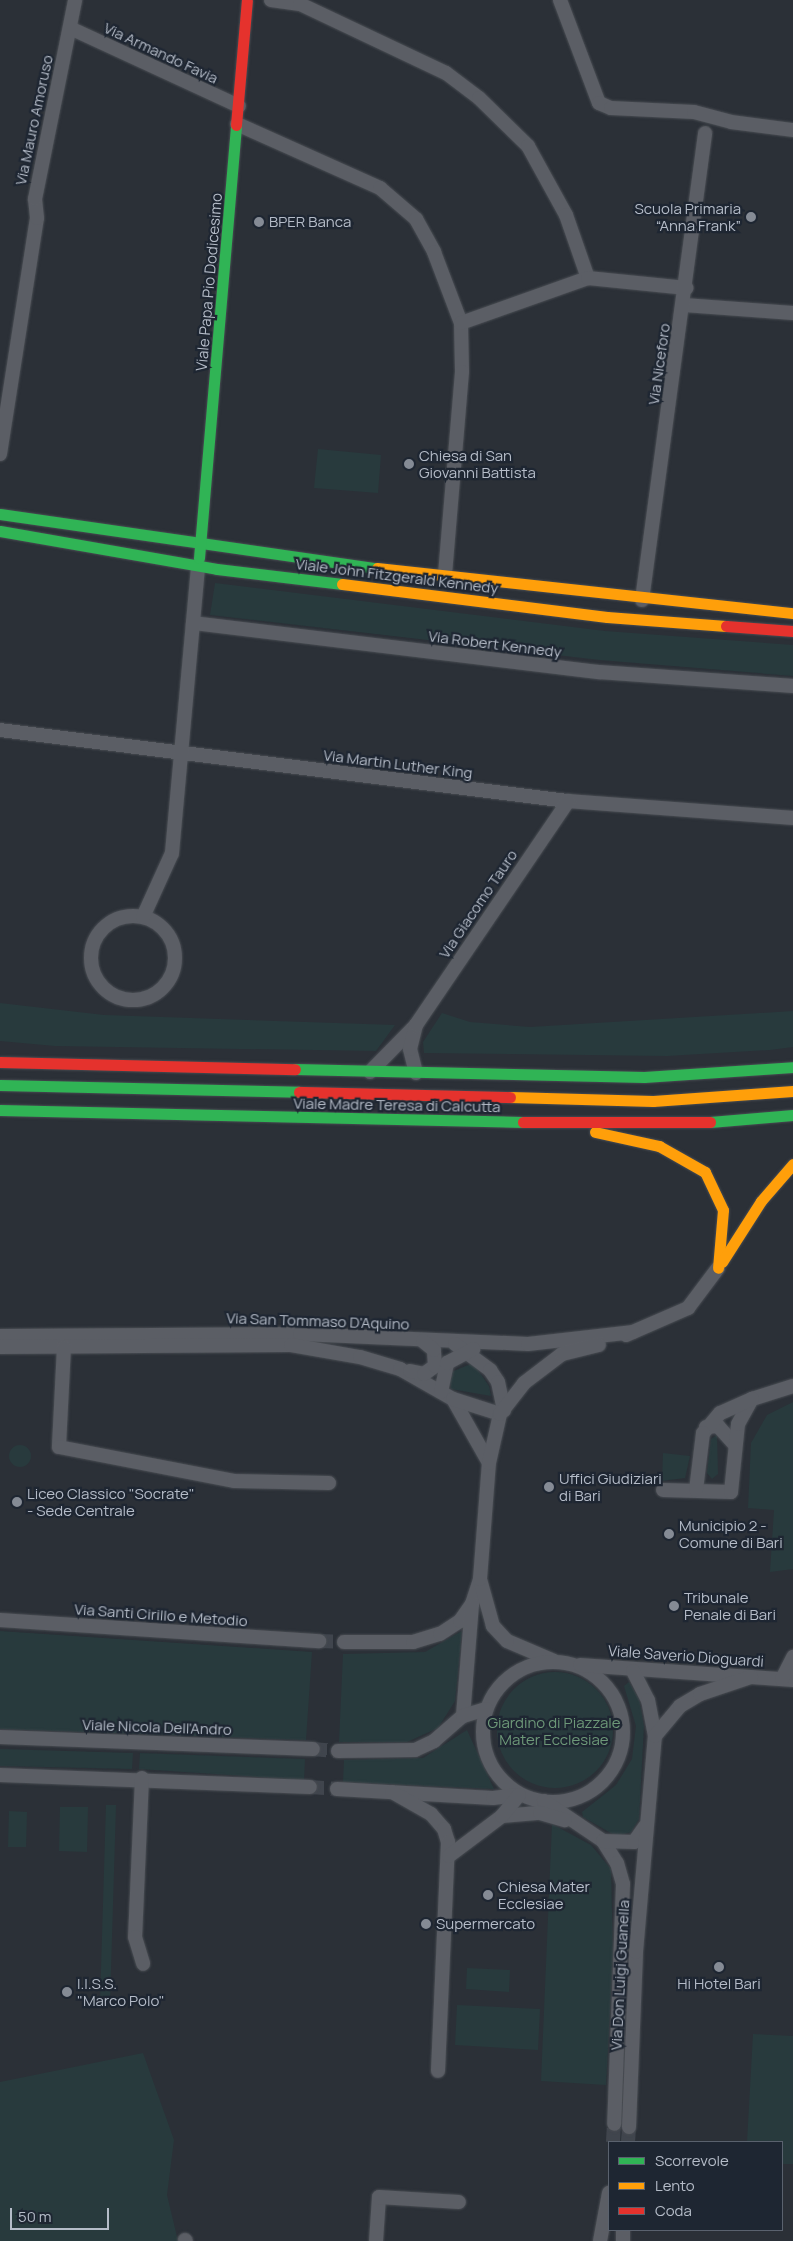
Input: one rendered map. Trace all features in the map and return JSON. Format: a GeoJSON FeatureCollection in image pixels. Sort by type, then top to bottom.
{"type":"FeatureCollection","features":[{"type":"Feature","properties":{"kind":"main road","name":"Viale Papa Pio Dodicesimo"},"geometry":{"type":"LineString","coordinates":[[198,565],[247,0]]}},
{"type":"Feature","properties":{"kind":"main road","name":"Viale John Fitzgerald Kennedy"},"geometry":{"type":"LineString","coordinates":[[0,514],[201,546],[642,600],[793,613]]}},
{"type":"Feature","properties":{"kind":"main road","name":"Viale John Fitzgerald Kennedy"},"geometry":{"type":"LineString","coordinates":[[0,532],[198,565],[444,598],[793,631]]}},
{"type":"Feature","properties":{"kind":"main road"},"geometry":{"type":"LineString","coordinates":[[444,598],[445,576]]}},
{"type":"Feature","properties":{"kind":"main road"},"geometry":{"type":"LineString","coordinates":[[0,1062],[370,1072],[683,1077],[793,1067]]}},
{"type":"Feature","properties":{"kind":"main road","name":"Viale Madre Teresa di Calcutta"},"geometry":{"type":"LineString","coordinates":[[0,1086],[653,1101],[793,1091]]}},
{"type":"Feature","properties":{"kind":"main road","name":"Viale Madre Teresa di Calcutta"},"geometry":{"type":"LineString","coordinates":[[0,1110],[670,1125],[793,1114]]}},
{"type":"Feature","properties":{"kind":"main road"},"geometry":{"type":"LineString","coordinates":[[563,1124],[658,1146],[705,1172],[723,1210],[718,1268]]}},
{"type":"Feature","properties":{"kind":"main road"},"geometry":{"type":"LineString","coordinates":[[718,1268],[761,1201],[793,1164]]}},
{"type":"Feature","properties":{"kind":"street","name":"Via Mauro Amoruso"},"geometry":{"type":"LineString","coordinates":[[0,454],[37,218],[35,198],[75,0]]}},
{"type":"Feature","properties":{"kind":"street"},"geometry":{"type":"LineString","coordinates":[[271,0],[309,8],[446,73],[479,98],[532,153],[566,215],[588,278]]}},
{"type":"Feature","properties":{"kind":"street"},"geometry":{"type":"LineString","coordinates":[[560,0],[599,103],[611,108],[694,112],[731,122],[793,130]]}},
{"type":"Feature","properties":{"kind":"street","name":"Via Armando Favia"},"geometry":{"type":"LineString","coordinates":[[70,28],[239,106]]}},
{"type":"Feature","properties":{"kind":"street"},"geometry":{"type":"LineString","coordinates":[[237,124],[380,188],[416,219],[434,252],[461,323],[462,372],[445,576]]}},
{"type":"Feature","properties":{"kind":"street","name":"Via Niceforo"},"geometry":{"type":"LineString","coordinates":[[642,600],[684,305],[705,133]]}},
{"type":"Feature","properties":{"kind":"street"},"geometry":{"type":"LineString","coordinates":[[461,323],[588,278],[686,288]]}},
{"type":"Feature","properties":{"kind":"street"},"geometry":{"type":"LineString","coordinates":[[684,305],[793,313]]}},
{"type":"Feature","properties":{"kind":"street"},"geometry":{"type":"LineString","coordinates":[[143,917],[172,854],[198,565]]}},
{"type":"Feature","properties":{"kind":"street","name":"Via Robert Kennedy"},"geometry":{"type":"LineString","coordinates":[[193,623],[599,672],[793,686]]}},
{"type":"Feature","properties":{"kind":"street","name":"Via Martin Luther King"},"geometry":{"type":"LineString","coordinates":[[0,730],[568,801],[793,818]]}},
{"type":"Feature","properties":{"kind":"street","name":"Via Giacomo Tauro"},"geometry":{"type":"LineString","coordinates":[[370,1072],[416,1025],[568,801]]}},
{"type":"Feature","properties":{"kind":"street"},"geometry":{"type":"LineString","coordinates":[[143,917],[167,932],[175,964],[159,991],[127,999],[113,994],[96,978],[91,961],[95,940],[111,922],[143,917]]}},
{"type":"Feature","properties":{"kind":"street","name":"Via Giacomo Tauro"},"geometry":{"type":"LineString","coordinates":[[416,1025],[410,1049],[416,1072]]}},
{"type":"Feature","properties":{"kind":"street"},"geometry":{"type":"LineString","coordinates":[[502,1412],[546,1363],[633,1332],[688,1308],[718,1268]]}},
{"type":"Feature","properties":{"kind":"street","name":"Via San Tommaso D'Aquino"},"geometry":{"type":"LineString","coordinates":[[0,1336],[300,1334],[423,1341],[552,1343],[633,1332]]}},
{"type":"Feature","properties":{"kind":"street"},"geometry":{"type":"LineString","coordinates":[[400,1368],[424,1374],[435,1366],[434,1350],[423,1341]]}},
{"type":"Feature","properties":{"kind":"street"},"geometry":{"type":"LineString","coordinates":[[453,1342],[468,1351],[498,1382],[502,1412],[489,1463],[480,1579],[472,1604],[464,1716]]}},
{"type":"Feature","properties":{"kind":"street"},"geometry":{"type":"LineString","coordinates":[[489,1463],[447,1396],[441,1375],[447,1363],[468,1351],[493,1343]]}},
{"type":"Feature","properties":{"kind":"street","name":"Via San Tommaso D'Aquino"},"geometry":{"type":"LineString","coordinates":[[0,1347],[291,1345],[400,1368],[447,1396],[502,1412]]}},
{"type":"Feature","properties":{"kind":"street"},"geometry":{"type":"LineString","coordinates":[[64,1347],[59,1447],[234,1481],[330,1482]]}},
{"type":"Feature","properties":{"kind":"street"},"geometry":{"type":"LineString","coordinates":[[696,1490],[706,1427],[720,1414],[752,1399],[793,1386]]}},
{"type":"Feature","properties":{"kind":"street"},"geometry":{"type":"LineString","coordinates":[[663,1490],[731,1492],[734,1444],[752,1399]]}},
{"type":"Feature","properties":{"kind":"street"},"geometry":{"type":"LineString","coordinates":[[706,1427],[718,1426],[734,1444]]}},
{"type":"Feature","properties":{"kind":"street"},"geometry":{"type":"LineString","coordinates":[[337,1789],[493,1798],[519,1795],[544,1801],[584,1796],[608,1774],[623,1743],[621,1717],[613,1697],[577,1664],[554,1661],[507,1641],[494,1626],[480,1579]]}},
{"type":"Feature","properties":{"kind":"street"},"geometry":{"type":"LineString","coordinates":[[344,1642],[428,1639],[460,1621],[472,1604]]}},
{"type":"Feature","properties":{"kind":"street","name":"Via Santi Cirillo e Metodio"},"geometry":{"type":"LineString","coordinates":[[0,1620],[319,1641]]}},
{"type":"Feature","properties":{"kind":"street"},"geometry":{"type":"LineString","coordinates":[[471,1624],[494,1626]]}},
{"type":"Feature","properties":{"kind":"street"},"geometry":{"type":"LineString","coordinates":[[787,1679],[793,1657]]}},
{"type":"Feature","properties":{"kind":"street"},"geometry":{"type":"LineString","coordinates":[[519,1795],[491,1764],[484,1737],[486,1709],[509,1678],[554,1661]]}},
{"type":"Feature","properties":{"kind":"street","name":"Viale Saverio Dioguardi"},"geometry":{"type":"LineString","coordinates":[[577,1664],[634,1671],[787,1679]]}},
{"type":"Feature","properties":{"kind":"street","name":"Via Don Luigi Guanella"},"geometry":{"type":"LineString","coordinates":[[628,2127],[646,1824],[654,1736],[648,1700],[634,1671]]}},
{"type":"Feature","properties":{"kind":"street"},"geometry":{"type":"LineString","coordinates":[[654,1736],[680,1706],[700,1694],[751,1677]]}},
{"type":"Feature","properties":{"kind":"street"},"geometry":{"type":"LineString","coordinates":[[338,1751],[415,1750],[441,1737],[464,1716],[486,1709]]}},
{"type":"Feature","properties":{"kind":"street","name":"Viale Nicola Dell'Andro"},"geometry":{"type":"LineString","coordinates":[[0,1738],[312,1749]]}},
{"type":"Feature","properties":{"kind":"street"},"geometry":{"type":"LineString","coordinates":[[0,1774],[142,1778],[310,1787]]}},
{"type":"Feature","properties":{"kind":"street"},"geometry":{"type":"LineString","coordinates":[[142,1778],[135,1937],[142,1964]]}},
{"type":"Feature","properties":{"kind":"street"},"geometry":{"type":"LineString","coordinates":[[392,1792],[431,1814],[444,1829],[449,1856],[438,2071]]}},
{"type":"Feature","properties":{"kind":"street"},"geometry":{"type":"LineString","coordinates":[[449,1856],[502,1816],[519,1795]]}},
{"type":"Feature","properties":{"kind":"street","name":"Via Don Luigi Guanella"},"geometry":{"type":"LineString","coordinates":[[544,1801],[603,1841],[617,1863],[624,1904],[614,2124]]}},
{"type":"Feature","properties":{"kind":"street"},"geometry":{"type":"LineString","coordinates":[[502,1816],[540,1813],[585,1828]]}},
{"type":"Feature","properties":{"kind":"street"},"geometry":{"type":"LineString","coordinates":[[603,1841],[634,1842],[646,1824]]}},
{"type":"Feature","properties":{"kind":"street"},"geometry":{"type":"LineString","coordinates":[[376,2241],[379,2197],[459,2202]]}},
{"type":"Feature","properties":{"kind":"street"},"geometry":{"type":"LineString","coordinates":[[600,2241],[608,2198]]}},
{"type":"Feature","properties":{"kind":"green space"},"geometry":{"type":"Polygon","coordinates":[[[318,449],[381,455],[378,493],[314,488],[318,449]]]}},
{"type":"Feature","properties":{"kind":"green space"},"geometry":{"type":"Polygon","coordinates":[[[215,583],[605,631],[793,645],[793,676],[600,660],[210,615],[215,583]]]}},
{"type":"Feature","properties":{"kind":"green space"},"geometry":{"type":"Polygon","coordinates":[[[0,1003],[104,1015],[395,1025],[376,1051],[55,1046],[0,1041],[0,1003]]]}},
{"type":"Feature","properties":{"kind":"green space"},"geometry":{"type":"Polygon","coordinates":[[[793,1011],[793,1047],[770,1050],[667,1056],[424,1053],[423,1042],[442,1013],[470,1022],[530,1027],[793,1011]]]}},
{"type":"Feature","properties":{"kind":"green space"},"geometry":{"type":"Polygon","coordinates":[[[473,1363],[489,1386],[491,1396],[451,1389],[449,1373],[473,1363]]]}},
{"type":"Feature","properties":{"kind":"green space"},"geometry":{"type":"Polygon","coordinates":[[[793,1402],[793,1569],[770,1572],[774,1510],[748,1508],[751,1443],[767,1415],[793,1402]]]}},
{"type":"Feature","properties":{"kind":"green space"},"geometry":{"type":"Polygon","coordinates":[[[717,1435],[718,1474],[712,1479],[707,1473],[711,1439],[717,1435]]]}},
{"type":"Feature","properties":{"kind":"green space"},"geometry":{"type":"Polygon","coordinates":[[[20,1445],[30,1452],[31,1456],[24,1466],[20,1467],[10,1460],[9,1456],[16,1446],[20,1445]]]}},
{"type":"Feature","properties":{"kind":"green space"},"geometry":{"type":"Polygon","coordinates":[[[663,1453],[690,1456],[685,1478],[662,1481],[663,1453]]]}},
{"type":"Feature","properties":{"kind":"green space"},"geometry":{"type":"Polygon","coordinates":[[[0,1631],[312,1652],[306,1740],[0,1729],[0,1631]]]}},
{"type":"Feature","properties":{"kind":"green space"},"geometry":{"type":"Polygon","coordinates":[[[462,1631],[455,1701],[438,1728],[407,1742],[339,1742],[343,1654],[425,1652],[462,1631]]]}},
{"type":"Feature","properties":{"kind":"green space","name":"Giardino di Piazzale Mater Ecclesiae"},"geometry":{"type":"Polygon","coordinates":[[[555,1672],[577,1677],[596,1689],[608,1708],[613,1730],[608,1752],[596,1771],[577,1783],[555,1788],[533,1783],[514,1771],[502,1752],[497,1730],[502,1708],[514,1689],[533,1677],[555,1672]]]}},
{"type":"Feature","properties":{"kind":"green space"},"geometry":{"type":"Polygon","coordinates":[[[629,1682],[639,1699],[644,1726],[639,1819],[631,1832],[616,1836],[583,1817],[582,1812],[616,1785],[632,1759],[636,1726],[624,1686],[629,1682]]]}},
{"type":"Feature","properties":{"kind":"green space"},"geometry":{"type":"Polygon","coordinates":[[[467,1730],[494,1789],[343,1782],[344,1760],[423,1758],[467,1730]]]}},
{"type":"Feature","properties":{"kind":"green space"},"geometry":{"type":"Polygon","coordinates":[[[0,1749],[133,1753],[132,1769],[0,1766],[0,1749]]]}},
{"type":"Feature","properties":{"kind":"green space"},"geometry":{"type":"Polygon","coordinates":[[[140,1753],[305,1759],[304,1780],[139,1769],[140,1753]]]}},
{"type":"Feature","properties":{"kind":"green space"},"geometry":{"type":"Polygon","coordinates":[[[106,1805],[116,1805],[110,2003],[100,2002],[106,1805]]]}},
{"type":"Feature","properties":{"kind":"green space"},"geometry":{"type":"Polygon","coordinates":[[[60,1807],[88,1807],[87,1852],[59,1851],[60,1807]]]}},
{"type":"Feature","properties":{"kind":"green space"},"geometry":{"type":"Polygon","coordinates":[[[9,1811],[27,1812],[26,1847],[8,1847],[9,1811]]]}},
{"type":"Feature","properties":{"kind":"green space"},"geometry":{"type":"Polygon","coordinates":[[[552,1824],[591,1845],[611,1869],[613,1957],[606,2085],[541,2081],[552,1824]]]}},
{"type":"Feature","properties":{"kind":"green space"},"geometry":{"type":"Polygon","coordinates":[[[467,1968],[510,1970],[509,1992],[466,1989],[467,1968]]]}},
{"type":"Feature","properties":{"kind":"green space"},"geometry":{"type":"Polygon","coordinates":[[[457,2005],[540,2009],[538,2050],[455,2045],[457,2005]]]}},
{"type":"Feature","properties":{"kind":"green space"},"geometry":{"type":"Polygon","coordinates":[[[753,2034],[793,2036],[793,2164],[783,2164],[783,2141],[747,2141],[753,2034]]]}},
{"type":"Feature","properties":{"kind":"green space"},"geometry":{"type":"Polygon","coordinates":[[[143,2053],[174,2140],[167,2195],[178,2241],[0,2241],[0,2082],[143,2053]]]}},
{"type":"Feature","properties":{"kind":"tunnel"},"geometry":{"type":"LineString","coordinates":[[319,1641],[344,1642]]}},
{"type":"Feature","properties":{"kind":"tunnel"},"geometry":{"type":"LineString","coordinates":[[313,1749],[338,1751]]}},
{"type":"Feature","properties":{"kind":"tunnel"},"geometry":{"type":"LineString","coordinates":[[310,1787],[337,1789]]}},
{"type":"Feature","properties":{"kind":"tunnel"},"geometry":{"type":"LineString","coordinates":[[613,2141],[614,2124]]}},
{"type":"Feature","properties":{"kind":"tunnel"},"geometry":{"type":"LineString","coordinates":[[628,2141],[629,2127]]}},
{"type":"Feature","properties":{"kind":"traffic: fast"},"geometry":{"type":"LineString","coordinates":[[199,558],[236,125]]}},
{"type":"Feature","properties":{"kind":"traffic: fast"},"geometry":{"type":"LineString","coordinates":[[0,514],[377,568]]}},
{"type":"Feature","properties":{"kind":"traffic: fast"},"geometry":{"type":"LineString","coordinates":[[0,531],[217,569],[342,584]]}},
{"type":"Feature","properties":{"kind":"traffic: fast"},"geometry":{"type":"LineString","coordinates":[[295,1069],[644,1077],[793,1067]]}},
{"type":"Feature","properties":{"kind":"traffic: fast"},"geometry":{"type":"LineString","coordinates":[[0,1085],[299,1092]]}},
{"type":"Feature","properties":{"kind":"traffic: fast"},"geometry":{"type":"LineString","coordinates":[[0,1110],[523,1122]]}},
{"type":"Feature","properties":{"kind":"traffic: fast"},"geometry":{"type":"LineString","coordinates":[[710,1122],[793,1115]]}},
{"type":"Feature","properties":{"kind":"traffic: slow"},"geometry":{"type":"LineString","coordinates":[[377,568],[793,613]]}},
{"type":"Feature","properties":{"kind":"traffic: slow"},"geometry":{"type":"LineString","coordinates":[[342,584],[607,617],[726,626]]}},
{"type":"Feature","properties":{"kind":"traffic: slow"},"geometry":{"type":"LineString","coordinates":[[510,1097],[653,1101],[793,1091]]}},
{"type":"Feature","properties":{"kind":"traffic: slow"},"geometry":{"type":"LineString","coordinates":[[595,1132],[659,1146],[705,1172],[723,1210],[718,1268]]}},
{"type":"Feature","properties":{"kind":"traffic: slow"},"geometry":{"type":"LineString","coordinates":[[722,1262],[761,1201],[793,1164]]}},
{"type":"Feature","properties":{"kind":"traffic: jam"},"geometry":{"type":"LineString","coordinates":[[236,125],[247,0]]}},
{"type":"Feature","properties":{"kind":"traffic: jam"},"geometry":{"type":"LineString","coordinates":[[726,626],[793,631]]}},
{"type":"Feature","properties":{"kind":"traffic: jam"},"geometry":{"type":"LineString","coordinates":[[0,1062],[295,1069]]}},
{"type":"Feature","properties":{"kind":"traffic: jam"},"geometry":{"type":"LineString","coordinates":[[299,1092],[510,1097]]}},
{"type":"Feature","properties":{"kind":"traffic: jam"},"geometry":{"type":"LineString","coordinates":[[523,1122],[710,1122]]}},
{"type":"Feature","properties":{"kind":"place","name":"Scuola Primaria “Anna Frank”"},"geometry":{"type":"Point","coordinates":[751,217]}},
{"type":"Feature","properties":{"kind":"place","name":"BPER Banca"},"geometry":{"type":"Point","coordinates":[259,222]}},
{"type":"Feature","properties":{"kind":"place","name":"Chiesa di San Giovanni Battista"},"geometry":{"type":"Point","coordinates":[409,464]}},
{"type":"Feature","properties":{"kind":"place","name":"Uffici Giudiziari di Bari"},"geometry":{"type":"Point","coordinates":[549,1487]}},
{"type":"Feature","properties":{"kind":"place","name":"Liceo Classico \"Socrate\" - Sede Centrale"},"geometry":{"type":"Point","coordinates":[17,1502]}},
{"type":"Feature","properties":{"kind":"place","name":"Municipio 2 - Comune di Bari"},"geometry":{"type":"Point","coordinates":[669,1534]}},
{"type":"Feature","properties":{"kind":"place","name":"Tribunale Penale di Bari"},"geometry":{"type":"Point","coordinates":[674,1606]}},
{"type":"Feature","properties":{"kind":"place","name":"Chiesa Mater Ecclesiae"},"geometry":{"type":"Point","coordinates":[488,1895]}},
{"type":"Feature","properties":{"kind":"place","name":"Supermercato"},"geometry":{"type":"Point","coordinates":[426,1924]}},
{"type":"Feature","properties":{"kind":"place","name":"Hi Hotel Bari"},"geometry":{"type":"Point","coordinates":[719,1967]}},
{"type":"Feature","properties":{"kind":"place","name":"I.I.S.S. \"Marco Polo\""},"geometry":{"type":"Point","coordinates":[67,1992]}}]}
